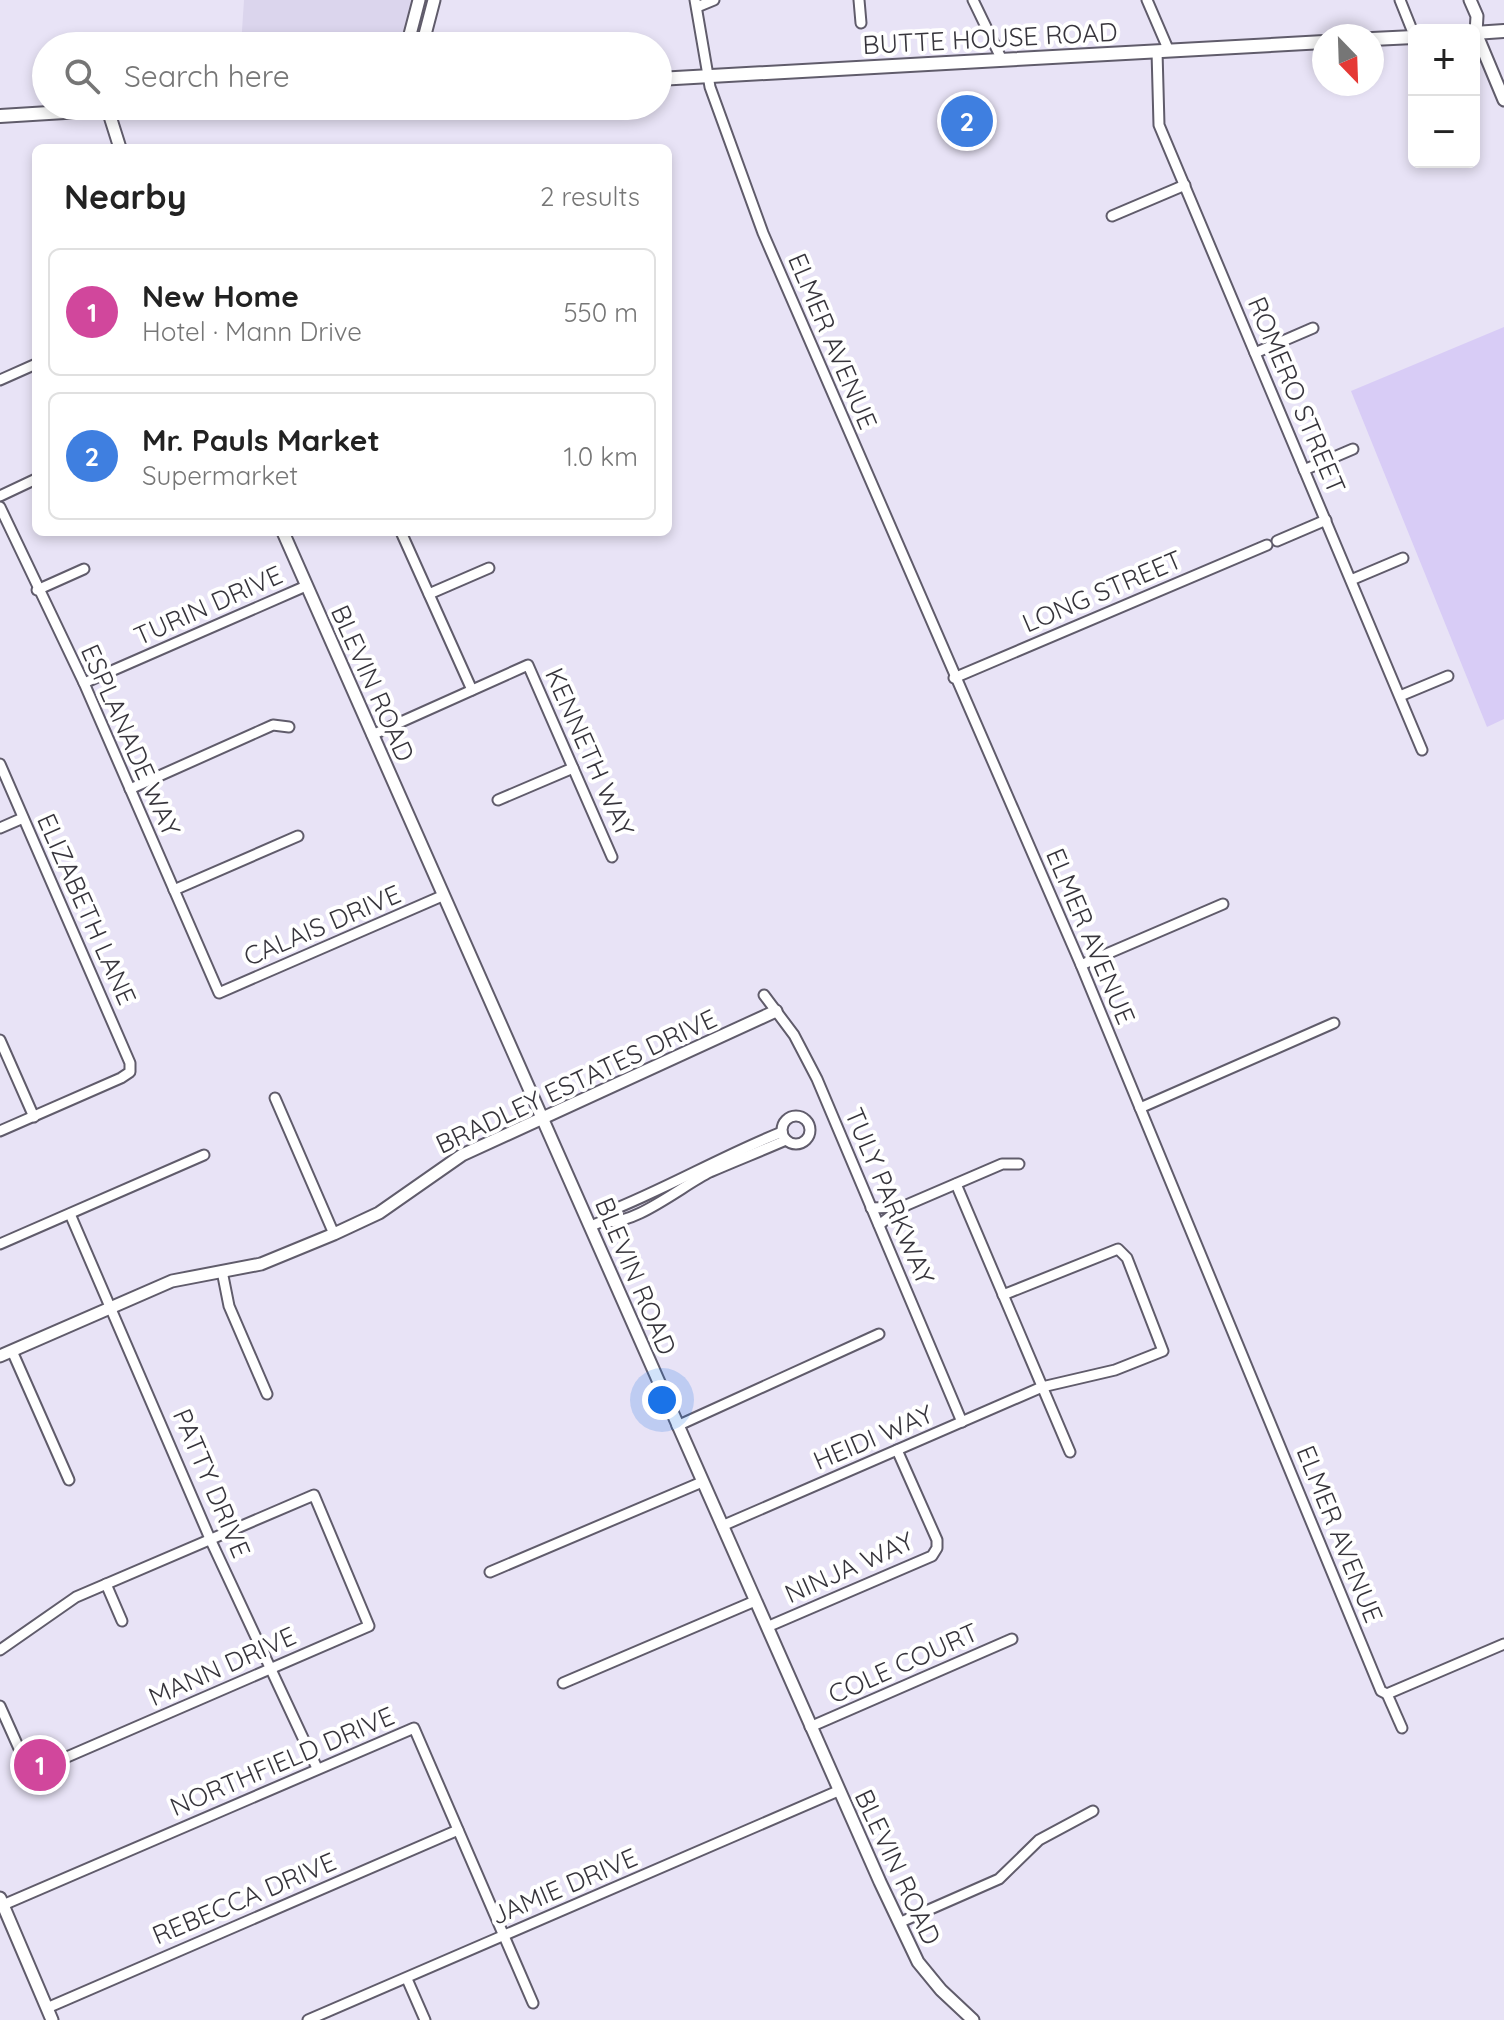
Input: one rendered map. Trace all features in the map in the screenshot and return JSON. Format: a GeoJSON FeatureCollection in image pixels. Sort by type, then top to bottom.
{"type":"FeatureCollection","features":[{"type":"Feature","properties":{"kind":"main road"},"geometry":{"type":"LineString","coordinates":[[1480,33],[1504,31]]}},
{"type":"Feature","properties":{"kind":"main road"},"geometry":{"type":"LineString","coordinates":[[1384,38],[1408,36]]}},
{"type":"Feature","properties":{"kind":"main road","name":"BUTTE HOUSE ROAD"},"geometry":{"type":"LineString","coordinates":[[672,78],[1312,43]]}},
{"type":"Feature","properties":{"kind":"main road"},"geometry":{"type":"LineString","coordinates":[[0,116],[32,114]]}},
{"type":"Feature","properties":{"kind":"street"},"geometry":{"type":"LineString","coordinates":[[411,32],[419,0]]}},
{"type":"Feature","properties":{"kind":"street"},"geometry":{"type":"LineString","coordinates":[[426,32],[434,0]]}},
{"type":"Feature","properties":{"kind":"street"},"geometry":{"type":"LineString","coordinates":[[696,4],[714,0]]}},
{"type":"Feature","properties":{"kind":"street"},"geometry":{"type":"LineString","coordinates":[[859,0],[861,23]]}},
{"type":"Feature","properties":{"kind":"street"},"geometry":{"type":"LineString","coordinates":[[973,0],[1002,60]]}},
{"type":"Feature","properties":{"kind":"street"},"geometry":{"type":"LineString","coordinates":[[1147,0],[1163,51]]}},
{"type":"Feature","properties":{"kind":"street"},"geometry":{"type":"LineString","coordinates":[[1400,0],[1409,24]]}},
{"type":"Feature","properties":{"kind":"street"},"geometry":{"type":"LineString","coordinates":[[1470,0],[1477,16],[1476,24]]}},
{"type":"Feature","properties":{"kind":"street","name":"ELMER AVENUE"},"geometry":{"type":"LineString","coordinates":[[696,4],[708,75],[763,233],[1081,965],[1381,1691],[1387,1694],[1402,1728]]}},
{"type":"Feature","properties":{"kind":"street"},"geometry":{"type":"LineString","coordinates":[[1480,45],[1504,100]]}},
{"type":"Feature","properties":{"kind":"street","name":"ROMERO STREET"},"geometry":{"type":"LineString","coordinates":[[1163,51],[1159,125],[1422,750]]}},
{"type":"Feature","properties":{"kind":"street"},"geometry":{"type":"LineString","coordinates":[[111,120],[119,144]]}},
{"type":"Feature","properties":{"kind":"street"},"geometry":{"type":"LineString","coordinates":[[1112,216],[1185,185]]}},
{"type":"Feature","properties":{"kind":"street"},"geometry":{"type":"LineString","coordinates":[[1255,353],[1313,328]]}},
{"type":"Feature","properties":{"kind":"street"},"geometry":{"type":"LineString","coordinates":[[0,380],[32,366]]}},
{"type":"Feature","properties":{"kind":"street"},"geometry":{"type":"LineString","coordinates":[[1304,470],[1353,449]]}},
{"type":"Feature","properties":{"kind":"street"},"geometry":{"type":"LineString","coordinates":[[0,496],[32,481]]}},
{"type":"Feature","properties":{"kind":"street","name":"ESPLANADE WAY"},"geometry":{"type":"LineString","coordinates":[[0,507],[84,683],[219,993]]}},
{"type":"Feature","properties":{"kind":"street","name":"LONG STREET"},"geometry":{"type":"LineString","coordinates":[[954,678],[1326,520]]}},
{"type":"Feature","properties":{"kind":"street","name":"BLEVIN ROAD"},"geometry":{"type":"LineString","coordinates":[[285,536],[442,896],[544,1118],[838,1791],[918,1962],[941,1990],[973,2020]]}},
{"type":"Feature","properties":{"kind":"street"},"geometry":{"type":"LineString","coordinates":[[372,735],[472,690],[403,536]]}},
{"type":"Feature","properties":{"kind":"street"},"geometry":{"type":"LineString","coordinates":[[1351,580],[1403,558]]}},
{"type":"Feature","properties":{"kind":"street"},"geometry":{"type":"LineString","coordinates":[[429,594],[489,568]]}},
{"type":"Feature","properties":{"kind":"street"},"geometry":{"type":"LineString","coordinates":[[37,590],[84,569]]}},
{"type":"Feature","properties":{"kind":"street","name":"TURIN DRIVE"},"geometry":{"type":"LineString","coordinates":[[84,683],[306,586]]}},
{"type":"Feature","properties":{"kind":"street","name":"KENNETH WAY"},"geometry":{"type":"LineString","coordinates":[[472,690],[528,665],[612,857]]}},
{"type":"Feature","properties":{"kind":"street"},"geometry":{"type":"LineString","coordinates":[[1400,696],[1448,676]]}},
{"type":"Feature","properties":{"kind":"street"},"geometry":{"type":"LineString","coordinates":[[130,789],[273,725],[289,727]]}},
{"type":"Feature","properties":{"kind":"street","name":"ELIZABETH LANE"},"geometry":{"type":"LineString","coordinates":[[0,764],[130,1063],[130,1072],[34,1117]]}},
{"type":"Feature","properties":{"kind":"street"},"geometry":{"type":"LineString","coordinates":[[498,800],[573,768]]}},
{"type":"Feature","properties":{"kind":"street"},"geometry":{"type":"LineString","coordinates":[[0,828],[23,818]]}},
{"type":"Feature","properties":{"kind":"street"},"geometry":{"type":"LineString","coordinates":[[174,890],[298,836]]}},
{"type":"Feature","properties":{"kind":"street","name":"CALAIS DRIVE"},"geometry":{"type":"LineString","coordinates":[[219,993],[442,896]]}},
{"type":"Feature","properties":{"kind":"street"},"geometry":{"type":"LineString","coordinates":[[1081,965],[1223,904]]}},
{"type":"Feature","properties":{"kind":"street","name":"TULY PARKWAY"},"geometry":{"type":"LineString","coordinates":[[764,995],[804,1053],[962,1422]]}},
{"type":"Feature","properties":{"kind":"street","name":"BRADLEY ESTATES DRIVE"},"geometry":{"type":"LineString","coordinates":[[0,1356],[172,1281],[261,1264],[334,1234],[379,1213],[462,1155],[776,1011]]}},
{"type":"Feature","properties":{"kind":"street"},"geometry":{"type":"LineString","coordinates":[[1140,1108],[1334,1023]]}},
{"type":"Feature","properties":{"kind":"street"},"geometry":{"type":"LineString","coordinates":[[0,1040],[34,1117],[0,1131]]}},
{"type":"Feature","properties":{"kind":"street"},"geometry":{"type":"LineString","coordinates":[[275,1098],[334,1234]]}},
{"type":"Feature","properties":{"kind":"street"},"geometry":{"type":"LineString","coordinates":[[591,1226],[603,1221],[613,1223],[715,1165],[784,1136]]}},
{"type":"Feature","properties":{"kind":"street"},"geometry":{"type":"LineString","coordinates":[[0,1244],[204,1155]]}},
{"type":"Feature","properties":{"kind":"street"},"geometry":{"type":"LineString","coordinates":[[879,1225],[902,1207],[1002,1164],[1019,1164]]}},
{"type":"Feature","properties":{"kind":"street"},"geometry":{"type":"LineString","coordinates":[[956,1184],[1070,1452]]}},
{"type":"Feature","properties":{"kind":"street"},"geometry":{"type":"LineString","coordinates":[[871,1208],[902,1207]]}},
{"type":"Feature","properties":{"kind":"street","name":"PATTY DRIVE"},"geometry":{"type":"LineString","coordinates":[[70,1214],[211,1541],[317,1768]]}},
{"type":"Feature","properties":{"kind":"street","name":"HEIDI WAY"},"geometry":{"type":"LineString","coordinates":[[722,1526],[1042,1387],[1115,1370],[1163,1351],[1127,1258],[1118,1249],[1003,1295]]}},
{"type":"Feature","properties":{"kind":"street"},"geometry":{"type":"LineString","coordinates":[[222,1271],[229,1306],[267,1394]]}},
{"type":"Feature","properties":{"kind":"street"},"geometry":{"type":"LineString","coordinates":[[677,1426],[879,1334]]}},
{"type":"Feature","properties":{"kind":"street"},"geometry":{"type":"LineString","coordinates":[[12,1351],[69,1480]]}},
{"type":"Feature","properties":{"kind":"street","name":"NINJA WAY"},"geometry":{"type":"LineString","coordinates":[[767,1627],[932,1556],[937,1540],[897,1450]]}},
{"type":"Feature","properties":{"kind":"street"},"geometry":{"type":"LineString","coordinates":[[490,1572],[702,1482]]}},
{"type":"Feature","properties":{"kind":"street","name":"MANN DRIVE"},"geometry":{"type":"LineString","coordinates":[[0,1706],[30,1773],[369,1626],[314,1495],[211,1541]]}},
{"type":"Feature","properties":{"kind":"street"},"geometry":{"type":"LineString","coordinates":[[0,1650],[76,1597],[211,1541]]}},
{"type":"Feature","properties":{"kind":"street"},"geometry":{"type":"LineString","coordinates":[[106,1584],[122,1621]]}},
{"type":"Feature","properties":{"kind":"street"},"geometry":{"type":"LineString","coordinates":[[563,1683],[755,1601]]}},
{"type":"Feature","properties":{"kind":"street","name":"COLE COURT"},"geometry":{"type":"LineString","coordinates":[[810,1727],[1012,1639]]}},
{"type":"Feature","properties":{"kind":"street"},"geometry":{"type":"LineString","coordinates":[[1387,1694],[1504,1644]]}},
{"type":"Feature","properties":{"kind":"street","name":"NORTHFIELD DRIVE"},"geometry":{"type":"LineString","coordinates":[[2,1902],[414,1728],[533,2003]]}},
{"type":"Feature","properties":{"kind":"street","name":"JAMIE DRIVE"},"geometry":{"type":"LineString","coordinates":[[308,2020],[838,1791]]}},
{"type":"Feature","properties":{"kind":"street"},"geometry":{"type":"LineString","coordinates":[[901,1922],[999,1879],[1039,1840],[1093,1811]]}},
{"type":"Feature","properties":{"kind":"street","name":"REBECCA DRIVE"},"geometry":{"type":"LineString","coordinates":[[47,2008],[458,1830]]}},
{"type":"Feature","properties":{"kind":"street"},"geometry":{"type":"LineString","coordinates":[[2,1902],[52,2020]]}},
{"type":"Feature","properties":{"kind":"street"},"geometry":{"type":"LineString","coordinates":[[407,1979],[425,2020]]}},
{"type":"Feature","properties":{"kind":"shaded area"},"geometry":{"type":"Polygon","coordinates":[[[244,0],[417,0],[407,32],[242,32],[244,0]]]}},
{"type":"Feature","properties":{"kind":"shaded area"},"geometry":{"type":"Polygon","coordinates":[[[1504,327],[1504,719],[1487,727],[1351,391],[1504,327]]]}},
{"type":"Feature","properties":{"kind":"place","name":"Mr. Pauls Market"},"geometry":{"type":"Point","coordinates":[967,121]}},
{"type":"Feature","properties":{"kind":"place","name":"New Home"},"geometry":{"type":"Point","coordinates":[40,1765]}}]}
